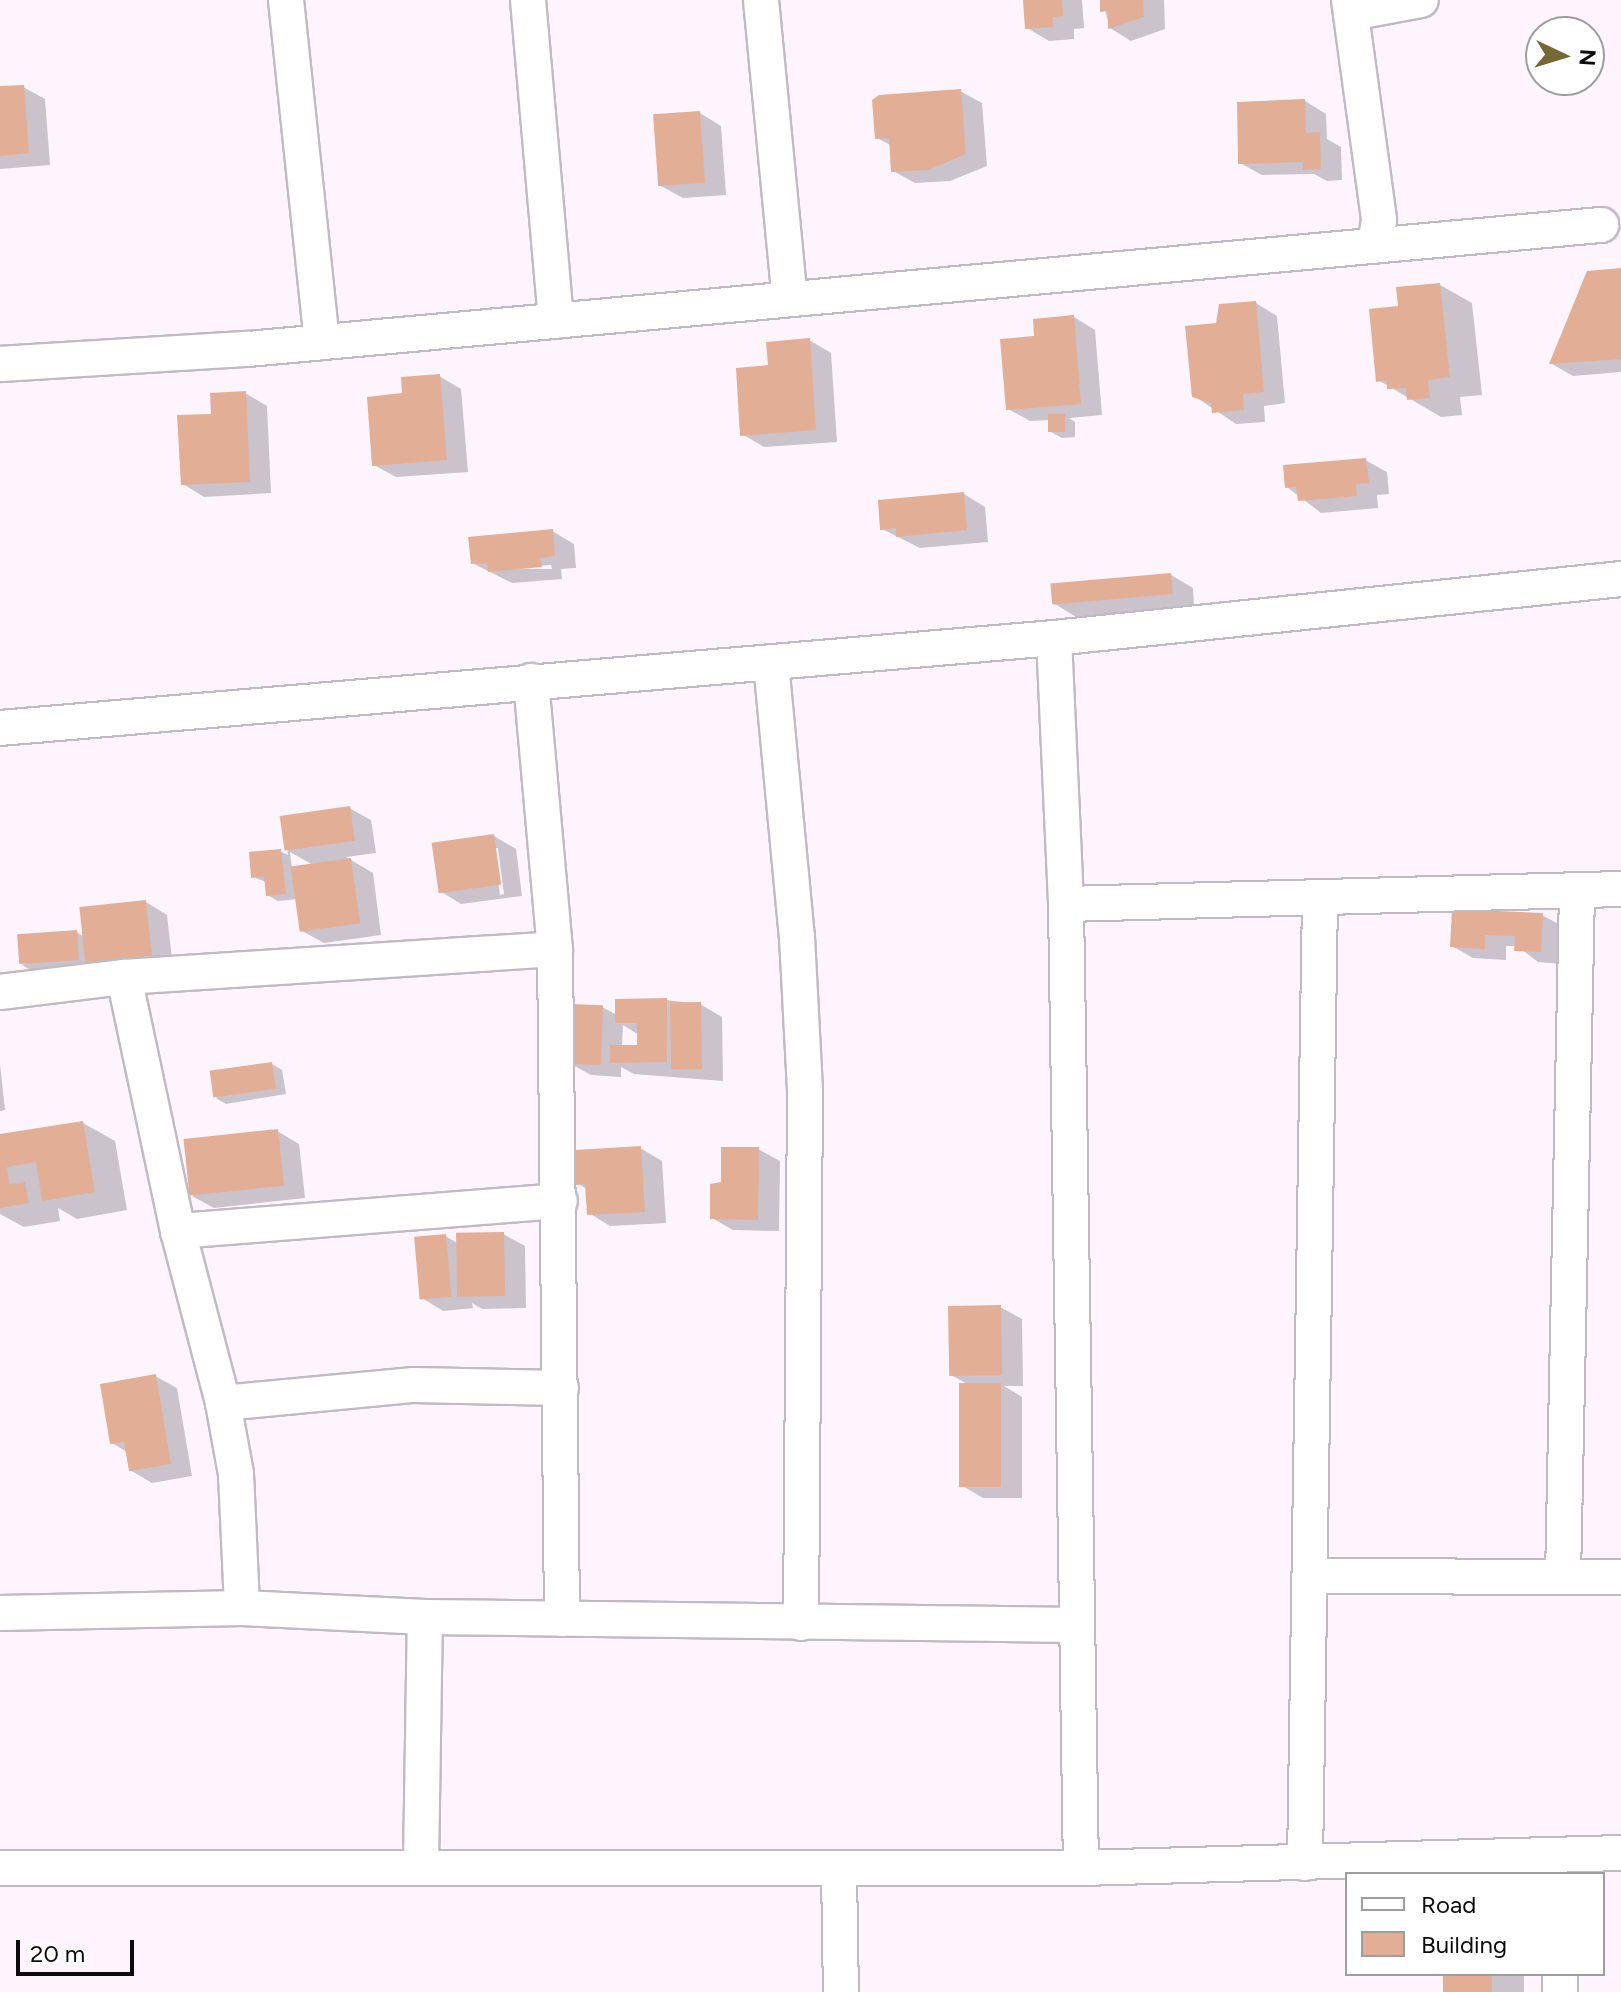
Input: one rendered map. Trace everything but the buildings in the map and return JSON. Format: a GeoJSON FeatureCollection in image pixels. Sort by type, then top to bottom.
{"type":"FeatureCollection","features":[{"type":"Feature","properties":{"kind":"street"},"geometry":{"type":"LineString","coordinates":[[286,0],[322,342]]}},
{"type":"Feature","properties":{"kind":"street"},"geometry":{"type":"LineString","coordinates":[[528,0],[556,321]]}},
{"type":"Feature","properties":{"kind":"street"},"geometry":{"type":"LineString","coordinates":[[761,0],[790,299]]}},
{"type":"Feature","properties":{"kind":"street"},"geometry":{"type":"LineString","coordinates":[[1375,246],[1379,220],[1350,6],[1421,0]]}},
{"type":"Feature","properties":{"kind":"street"},"geometry":{"type":"LineString","coordinates":[[0,364],[322,342],[1601,225]]}},
{"type":"Feature","properties":{"kind":"street"},"geometry":{"type":"LineString","coordinates":[[0,728],[1054,638],[1621,579]]}},
{"type":"Feature","properties":{"kind":"street"},"geometry":{"type":"LineString","coordinates":[[1054,638],[1066,904],[1081,1868]]}},
{"type":"Feature","properties":{"kind":"street"},"geometry":{"type":"LineString","coordinates":[[771,663],[797,937],[805,1091],[801,1623]]}},
{"type":"Feature","properties":{"kind":"street"},"geometry":{"type":"LineString","coordinates":[[531,681],[555,949],[562,1619]]}},
{"type":"Feature","properties":{"kind":"street"},"geometry":{"type":"LineString","coordinates":[[1066,904],[1621,889]]}},
{"type":"Feature","properties":{"kind":"street"},"geometry":{"type":"LineString","coordinates":[[1563,1577],[1577,890]]}},
{"type":"Feature","properties":{"kind":"street"},"geometry":{"type":"LineString","coordinates":[[1305,1863],[1320,897]]}},
{"type":"Feature","properties":{"kind":"street"},"geometry":{"type":"LineString","coordinates":[[0,992],[124,977],[555,949]]}},
{"type":"Feature","properties":{"kind":"street"},"geometry":{"type":"LineString","coordinates":[[124,977],[178,1231],[223,1403],[236,1474],[242,1608]]}},
{"type":"Feature","properties":{"kind":"street"},"geometry":{"type":"LineString","coordinates":[[178,1231],[560,1201]]}},
{"type":"Feature","properties":{"kind":"street"},"geometry":{"type":"LineString","coordinates":[[223,1403],[414,1385],[561,1388]]}},
{"type":"Feature","properties":{"kind":"street"},"geometry":{"type":"LineString","coordinates":[[1310,1576],[1621,1577]]}},
{"type":"Feature","properties":{"kind":"street"},"geometry":{"type":"LineString","coordinates":[[0,1613],[242,1608],[425,1617],[1076,1625]]}},
{"type":"Feature","properties":{"kind":"street"},"geometry":{"type":"LineString","coordinates":[[421,1865],[425,1617]]}},
{"type":"Feature","properties":{"kind":"street"},"geometry":{"type":"LineString","coordinates":[[0,1868],[421,1865],[839,1870],[1081,1868],[1305,1863],[1560,1863],[1621,1853]]}},
{"type":"Feature","properties":{"kind":"street"},"geometry":{"type":"LineString","coordinates":[[839,1870],[841,1992]]}}]}
